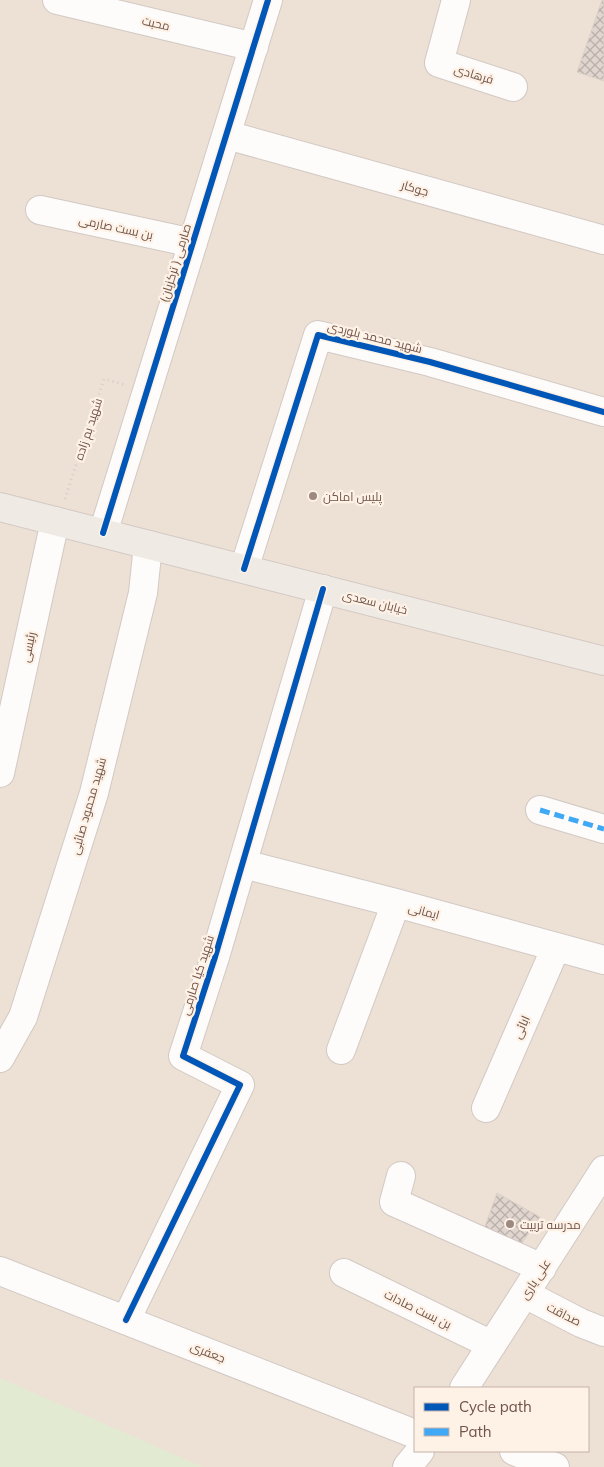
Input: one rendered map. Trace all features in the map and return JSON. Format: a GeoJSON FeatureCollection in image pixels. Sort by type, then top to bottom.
{"type":"FeatureCollection","features":[{"type":"Feature","properties":{"kind":"main road","name":"خیابان سعدی"},"geometry":{"type":"LineString","coordinates":[[0,506],[604,661]]}},
{"type":"Feature","properties":{"kind":"street","name":"محبت"},"geometry":{"type":"LineString","coordinates":[[57,0],[254,47]]}},
{"type":"Feature","properties":{"kind":"street","name":"صارمی ( ترکزبان)"},"geometry":{"type":"LineString","coordinates":[[103,533],[268,0]]}},
{"type":"Feature","properties":{"kind":"street","name":"فرهادی"},"geometry":{"type":"LineString","coordinates":[[456,0],[439,63],[513,87]]}},
{"type":"Feature","properties":{"kind":"street","name":"جوکار"},"geometry":{"type":"LineString","coordinates":[[226,135],[604,240]]}},
{"type":"Feature","properties":{"kind":"street","name":"بن بست صارمی"},"geometry":{"type":"LineString","coordinates":[[40,210],[193,244]]}},
{"type":"Feature","properties":{"kind":"street","name":"شهید محمد بلوردی"},"geometry":{"type":"LineString","coordinates":[[244,569],[318,335],[430,362],[604,412]]}},
{"type":"Feature","properties":{"kind":"street","name":"رئیسی"},"geometry":{"type":"LineString","coordinates":[[0,774],[57,521]]}},
{"type":"Feature","properties":{"kind":"street","name":"شهید محمود صائبی"},"geometry":{"type":"LineString","coordinates":[[0,1058],[23,1017],[94,792],[143,593],[148,544]]}},
{"type":"Feature","properties":{"kind":"street","name":"شهید کیا صارمی"},"geometry":{"type":"LineString","coordinates":[[126,1320],[240,1085],[183,1056],[243,864],[323,589]]}},
{"type":"Feature","properties":{"kind":"street"},"geometry":{"type":"LineString","coordinates":[[540,810],[604,828]]}},
{"type":"Feature","properties":{"kind":"street","name":"ایمانی"},"geometry":{"type":"LineString","coordinates":[[243,864],[396,903],[604,960]]}},
{"type":"Feature","properties":{"kind":"street"},"geometry":{"type":"LineString","coordinates":[[341,1050],[396,903]]}},
{"type":"Feature","properties":{"kind":"street","name":"ابائی"},"geometry":{"type":"LineString","coordinates":[[486,1108],[556,947]]}},
{"type":"Feature","properties":{"kind":"street","name":"علی یاری"},"geometry":{"type":"LineString","coordinates":[[465,1387],[604,1170]]}},
{"type":"Feature","properties":{"kind":"street"},"geometry":{"type":"LineString","coordinates":[[401,1176],[394,1202],[542,1268]]}},
{"type":"Feature","properties":{"kind":"street","name":"جعفری"},"geometry":{"type":"LineString","coordinates":[[0,1271],[414,1434]]}},
{"type":"Feature","properties":{"kind":"street","name":"بن بست صادات"},"geometry":{"type":"LineString","coordinates":[[344,1273],[492,1345]]}},
{"type":"Feature","properties":{"kind":"street","name":"صداقت"},"geometry":{"type":"LineString","coordinates":[[525,1294],[581,1323],[604,1332]]}},
{"type":"Feature","properties":{"kind":"street"},"geometry":{"type":"LineString","coordinates":[[407,1467],[419,1452]]}},
{"type":"Feature","properties":{"kind":"street"},"geometry":{"type":"LineString","coordinates":[[517,1452],[555,1467]]}},
{"type":"Feature","properties":{"kind":"shaded area"},"geometry":{"type":"Polygon","coordinates":[[[0,0],[604,0],[604,1467],[0,1467],[0,0]]]}},
{"type":"Feature","properties":{"kind":"green space"},"geometry":{"type":"Polygon","coordinates":[[[0,1378],[203,1467],[0,1467],[0,1378]]]}},
{"type":"Feature","properties":{"kind":"building"},"geometry":{"type":"Polygon","coordinates":[[[602,0],[604,0],[604,81],[577,72],[602,0]]]}},
{"type":"Feature","properties":{"kind":"building","name":"مدرسه تربیت"},"geometry":{"type":"Polygon","coordinates":[[[497,1193],[540,1217],[517,1250],[483,1232],[497,1193]]]}},
{"type":"Feature","properties":{"kind":"marked path"},"geometry":{"type":"LineString","coordinates":[[540,810],[604,829]]}},
{"type":"Feature","properties":{"kind":"cycle path"},"geometry":{"type":"LineString","coordinates":[[103,533],[268,0]]}},
{"type":"Feature","properties":{"kind":"cycle path"},"geometry":{"type":"LineString","coordinates":[[244,569],[318,335],[430,362],[604,412]]}},
{"type":"Feature","properties":{"kind":"cycle path"},"geometry":{"type":"LineString","coordinates":[[126,1320],[240,1085],[183,1056],[215,957],[323,589]]}},
{"type":"Feature","properties":{"kind":"place","name":"پلیس اماکن"},"geometry":{"type":"Point","coordinates":[313,496]}},
{"type":"Feature","properties":{"kind":"place","name":"مدرسه تربیت"},"geometry":{"type":"Point","coordinates":[510,1224]}}]}
